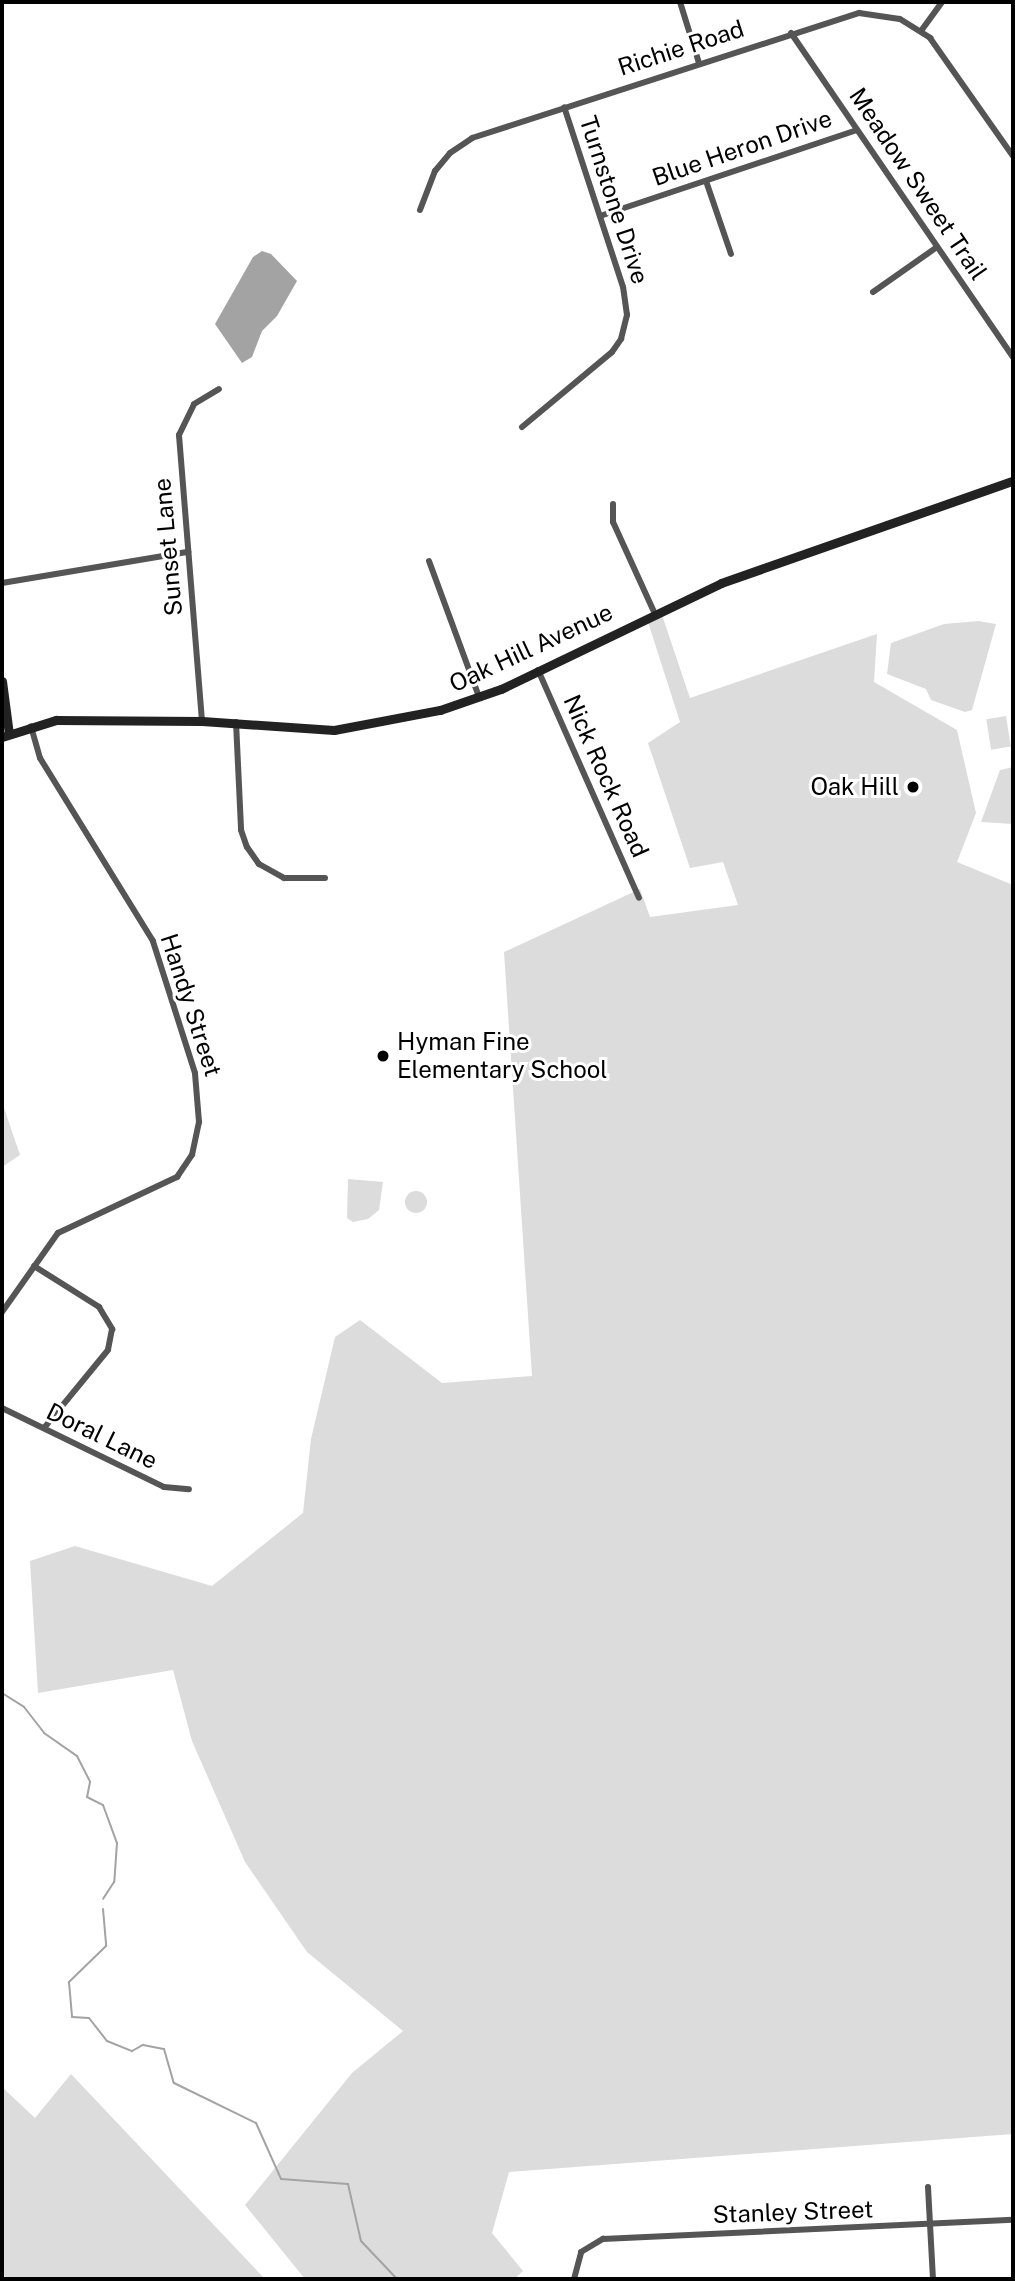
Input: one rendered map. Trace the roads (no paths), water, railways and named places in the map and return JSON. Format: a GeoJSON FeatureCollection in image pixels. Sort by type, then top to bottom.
{"type":"FeatureCollection","features":[{"type":"Feature","properties":{"kind":"main road","name":"Oak Hill Avenue"},"geometry":{"type":"LineString","coordinates":[[6,736],[31,726],[75,719],[202,721],[353,728],[479,697],[654,612],[721,583],[1013,481]]}},
{"type":"Feature","properties":{"kind":"main road"},"geometry":{"type":"LineString","coordinates":[[2,681],[6,736]]}},
{"type":"Feature","properties":{"kind":"street"},"geometry":{"type":"LineString","coordinates":[[680,2],[699,63]]}},
{"type":"Feature","properties":{"kind":"street"},"geometry":{"type":"LineString","coordinates":[[921,31],[942,2]]}},
{"type":"Feature","properties":{"kind":"street","name":"Richie Road"},"geometry":{"type":"LineString","coordinates":[[420,210],[435,171],[460,145],[564,107],[791,33],[869,13],[900,19],[921,31],[943,53],[1013,156]]}},
{"type":"Feature","properties":{"kind":"street","name":"Meadow Sweet Trail"},"geometry":{"type":"LineString","coordinates":[[791,33],[1013,357]]}},
{"type":"Feature","properties":{"kind":"street","name":"Turnstone Drive"},"geometry":{"type":"LineString","coordinates":[[522,427],[612,352],[624,330],[625,296],[564,107]]}},
{"type":"Feature","properties":{"kind":"street","name":"Blue Heron Drive"},"geometry":{"type":"LineString","coordinates":[[600,216],[857,130]]}},
{"type":"Feature","properties":{"kind":"street"},"geometry":{"type":"LineString","coordinates":[[706,181],[731,254]]}},
{"type":"Feature","properties":{"kind":"street"},"geometry":{"type":"LineString","coordinates":[[873,292],[937,247]]}},
{"type":"Feature","properties":{"kind":"street","name":"Sunset Lane"},"geometry":{"type":"LineString","coordinates":[[202,721],[178,435],[194,404],[219,389]]}},
{"type":"Feature","properties":{"kind":"street"},"geometry":{"type":"LineString","coordinates":[[612,505],[613,522],[654,612]]}},
{"type":"Feature","properties":{"kind":"street"},"geometry":{"type":"LineString","coordinates":[[2,583],[188,552]]}},
{"type":"Feature","properties":{"kind":"street"},"geometry":{"type":"LineString","coordinates":[[429,561],[479,697]]}},
{"type":"Feature","properties":{"kind":"street","name":"Nick Rock Road"},"geometry":{"type":"LineString","coordinates":[[538,670],[639,898]]}},
{"type":"Feature","properties":{"kind":"street"},"geometry":{"type":"LineString","coordinates":[[236,723],[241,830],[247,847],[259,864],[284,878],[325,878]]}},
{"type":"Feature","properties":{"kind":"street","name":"Handy Street"},"geometry":{"type":"LineString","coordinates":[[2,1312],[58,1233],[177,1177],[192,1155],[199,1109],[188,1048],[153,941],[40,758],[31,726]]}},
{"type":"Feature","properties":{"kind":"street"},"geometry":{"type":"LineString","coordinates":[[34,1266],[99,1307],[112,1329],[107,1350],[44,1428]]}},
{"type":"Feature","properties":{"kind":"street","name":"Doral Lane"},"geometry":{"type":"LineString","coordinates":[[2,1408],[163,1487],[188,1489]]}},
{"type":"Feature","properties":{"kind":"street"},"geometry":{"type":"LineString","coordinates":[[928,2187],[933,2279]]}},
{"type":"Feature","properties":{"kind":"street","name":"Stanley Street"},"geometry":{"type":"LineString","coordinates":[[574,2279],[579,2255],[603,2239],[1013,2220]]}},
{"type":"Feature","properties":{"kind":"waterway"},"geometry":{"type":"LineString","coordinates":[[2,1693],[24,1707],[44,1733],[77,1756],[90,1782],[87,1797],[103,1805],[117,1843],[114,1882],[103,1899]]}},
{"type":"Feature","properties":{"kind":"waterway"},"geometry":{"type":"LineString","coordinates":[[103,1909],[106,1946],[69,1982],[72,2017],[89,2018],[107,2041],[132,2051],[143,2045],[164,2049],[174,2083],[256,2123],[281,2179],[348,2184],[361,2241],[397,2279]]}},
{"type":"Feature","properties":{"kind":"place","name":"Oak Hill"},"geometry":{"type":"Point","coordinates":[913,787]}},
{"type":"Feature","properties":{"kind":"place","name":"Hyman Fine Elementary School"},"geometry":{"type":"Point","coordinates":[383,1056]}}]}
